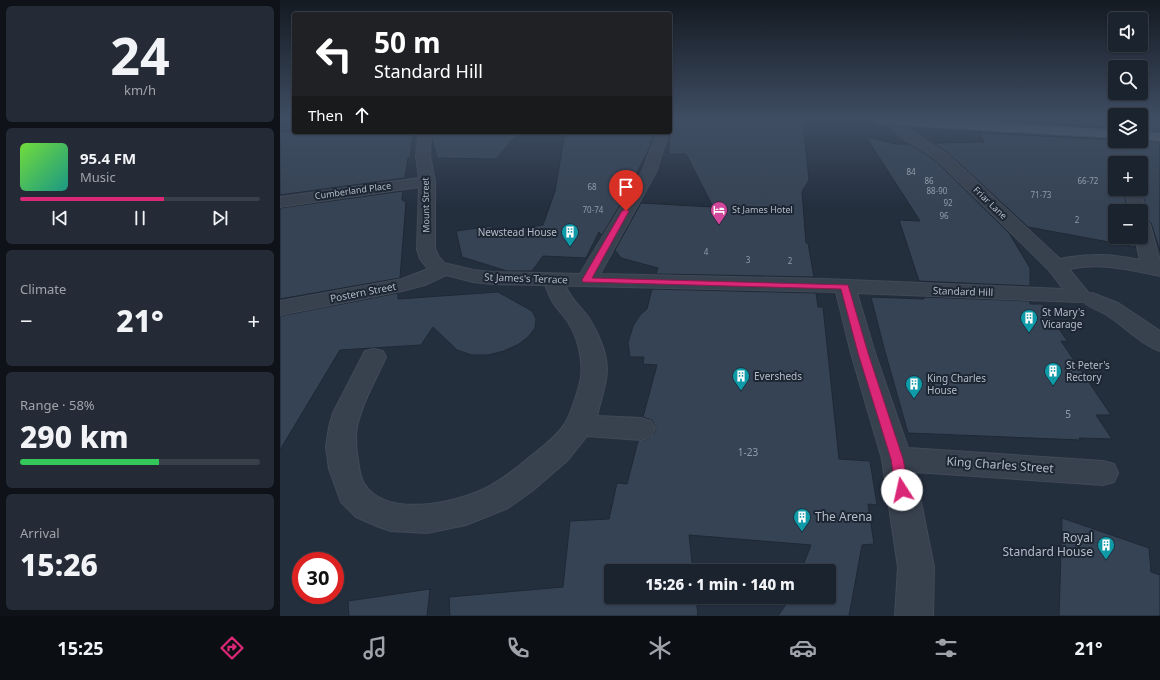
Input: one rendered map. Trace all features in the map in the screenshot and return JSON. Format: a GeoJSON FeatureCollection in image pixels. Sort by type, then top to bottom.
{"type":"FeatureCollection","features":[{"type":"Feature","properties":{"kind":"street","name":"Mount Street"},"geometry":{"type":"LineString","coordinates":[[424,149],[423,162],[427,181],[426,249],[430,259],[437,267],[444,269]]}},
{"type":"Feature","properties":{"kind":"street"},"geometry":{"type":"LineString","coordinates":[[374,357],[347,413],[343,428],[341,447],[344,469],[352,492],[367,507],[391,517],[427,519],[466,511],[498,498],[521,482],[558,452],[580,425],[594,378],[593,358],[589,343],[579,321],[561,300],[556,287],[572,280],[649,172],[657,149]]}},
{"type":"Feature","properties":{"kind":"street","name":"Friar Lane"},"geometry":{"type":"LineString","coordinates":[[929,149],[941,156],[1056,266],[1086,297]]}},
{"type":"Feature","properties":{"kind":"street","name":"Cumberland Place"},"geometry":{"type":"LineString","coordinates":[[280,202],[427,181]]}},
{"type":"Feature","properties":{"kind":"street"},"geometry":{"type":"LineString","coordinates":[[1148,244],[1156,269]]}},
{"type":"Feature","properties":{"kind":"street"},"geometry":{"type":"LineString","coordinates":[[1056,266],[1083,260],[1097,260],[1117,261],[1156,269]]}},
{"type":"Feature","properties":{"kind":"street","name":"St James's Terrace"},"geometry":{"type":"LineString","coordinates":[[444,269],[492,278],[834,286]]}},
{"type":"Feature","properties":{"kind":"street","name":"Postern Street"},"geometry":{"type":"LineString","coordinates":[[280,308],[402,285],[418,281],[444,269]]}},
{"type":"Feature","properties":{"kind":"street"},"geometry":{"type":"LineString","coordinates":[[834,286],[863,353],[897,459],[916,567],[914,616]]}},
{"type":"Feature","properties":{"kind":"street","name":"Standard Hill"},"geometry":{"type":"LineString","coordinates":[[834,286],[1040,293],[1086,297]]}},
{"type":"Feature","properties":{"kind":"street"},"geometry":{"type":"LineString","coordinates":[[1086,297],[1114,309],[1160,343]]}},
{"type":"Feature","properties":{"kind":"street"},"geometry":{"type":"LineString","coordinates":[[580,425],[641,429]]}},
{"type":"Feature","properties":{"kind":"street","name":"King Charles Street"},"geometry":{"type":"LineString","coordinates":[[897,459],[1103,473]]}},
{"type":"Feature","properties":{"kind":"building"},"geometry":{"type":"Polygon","coordinates":[[[280,149],[411,149],[405,178],[280,195],[280,149]]]}},
{"type":"Feature","properties":{"kind":"building"},"geometry":{"type":"Polygon","coordinates":[[[435,149],[505,149],[496,159],[437,158],[435,149]]]}},
{"type":"Feature","properties":{"kind":"building"},"geometry":{"type":"Polygon","coordinates":[[[562,149],[649,149],[622,202],[602,235],[599,232],[586,258],[543,256],[532,271],[507,271],[462,257],[456,231],[492,226],[493,232],[543,225],[555,191],[562,149]]]}},
{"type":"Feature","properties":{"kind":"building"},"geometry":{"type":"Polygon","coordinates":[[[669,149],[806,149],[809,180],[802,192],[806,243],[808,243],[814,277],[656,274],[658,268],[621,258],[615,250],[641,203],[713,207],[686,154],[669,154],[669,149]]]}},
{"type":"Feature","properties":{"kind":"building"},"geometry":{"type":"Polygon","coordinates":[[[874,149],[917,149],[935,160],[1009,233],[1030,268],[1030,286],[919,281],[899,220],[920,221],[874,149]]]}},
{"type":"Feature","properties":{"kind":"building"},"geometry":{"type":"Polygon","coordinates":[[[942,149],[1160,149],[1160,251],[1151,223],[1148,220],[1148,204],[1145,204],[1143,196],[1148,196],[1148,156],[1129,156],[1126,150],[1116,150],[1113,156],[1108,156],[1108,196],[1125,196],[1126,204],[1108,204],[1108,242],[1028,227],[942,149]]]}},
{"type":"Feature","properties":{"kind":"building"},"geometry":{"type":"Polygon","coordinates":[[[403,191],[402,200],[406,202],[400,278],[280,299],[280,208],[403,191]]]}},
{"type":"Feature","properties":{"kind":"building"},"geometry":{"type":"Polygon","coordinates":[[[1120,244],[1135,244],[1136,247],[1120,244]]]}},
{"type":"Feature","properties":{"kind":"building"},"geometry":{"type":"Polygon","coordinates":[[[652,289],[816,293],[818,307],[823,307],[839,459],[870,461],[877,505],[868,504],[874,544],[862,545],[849,616],[778,616],[786,604],[836,604],[836,564],[804,564],[811,545],[689,535],[692,564],[604,564],[604,604],[697,604],[698,616],[450,616],[449,597],[563,587],[570,521],[609,519],[617,483],[627,484],[638,441],[651,438],[656,430],[652,420],[643,417],[657,365],[643,364],[644,357],[630,357],[628,343],[633,326],[640,315],[647,309],[652,289]]]}},
{"type":"Feature","properties":{"kind":"building"},"geometry":{"type":"Polygon","coordinates":[[[498,292],[532,311],[536,319],[535,328],[528,337],[519,344],[504,351],[488,355],[472,355],[457,350],[433,327],[421,345],[340,350],[280,450],[280,316],[398,293],[398,299],[498,292]]]}},
{"type":"Feature","properties":{"kind":"building"},"geometry":{"type":"Polygon","coordinates":[[[871,297],[924,299],[924,297],[1030,301],[1030,304],[1042,304],[1068,342],[1061,341],[1111,415],[1096,415],[1112,439],[1079,438],[1081,440],[908,433],[871,297]]]}},
{"type":"Feature","properties":{"kind":"building","name":"Royal Standard House"},"geometry":{"type":"Polygon","coordinates":[[[1062,518],[1149,548],[1151,572],[1160,575],[1160,616],[1059,616],[1062,518]]]}},
{"type":"Feature","properties":{"kind":"building"},"geometry":{"type":"Polygon","coordinates":[[[430,589],[427,616],[349,616],[348,601],[430,589]]]}},
{"type":"Feature","properties":{"kind":"place","name":"St James Hotel"},"geometry":{"type":"Point","coordinates":[719,225]}},
{"type":"Feature","properties":{"kind":"place","name":"Newstead House"},"geometry":{"type":"Point","coordinates":[570,247]}},
{"type":"Feature","properties":{"kind":"place","name":"St Mary's Vicarage"},"geometry":{"type":"Point","coordinates":[1029,333]}},
{"type":"Feature","properties":{"kind":"place","name":"St Peter's Rectory"},"geometry":{"type":"Point","coordinates":[1053,386]}},
{"type":"Feature","properties":{"kind":"place","name":"Eversheds"},"geometry":{"type":"Point","coordinates":[741,391]}},
{"type":"Feature","properties":{"kind":"place","name":"King Charles House"},"geometry":{"type":"Point","coordinates":[914,399]}},
{"type":"Feature","properties":{"kind":"place","name":"The Arena"},"geometry":{"type":"Point","coordinates":[802,532]}},
{"type":"Feature","properties":{"kind":"place","name":"Royal Standard House"},"geometry":{"type":"Point","coordinates":[1106,560]}},
{"type":"Feature","properties":{"kind":"route"},"geometry":{"type":"LineString","coordinates":[[626,211],[586,280],[845,286],[863,353],[897,459],[902,490]]}}]}
